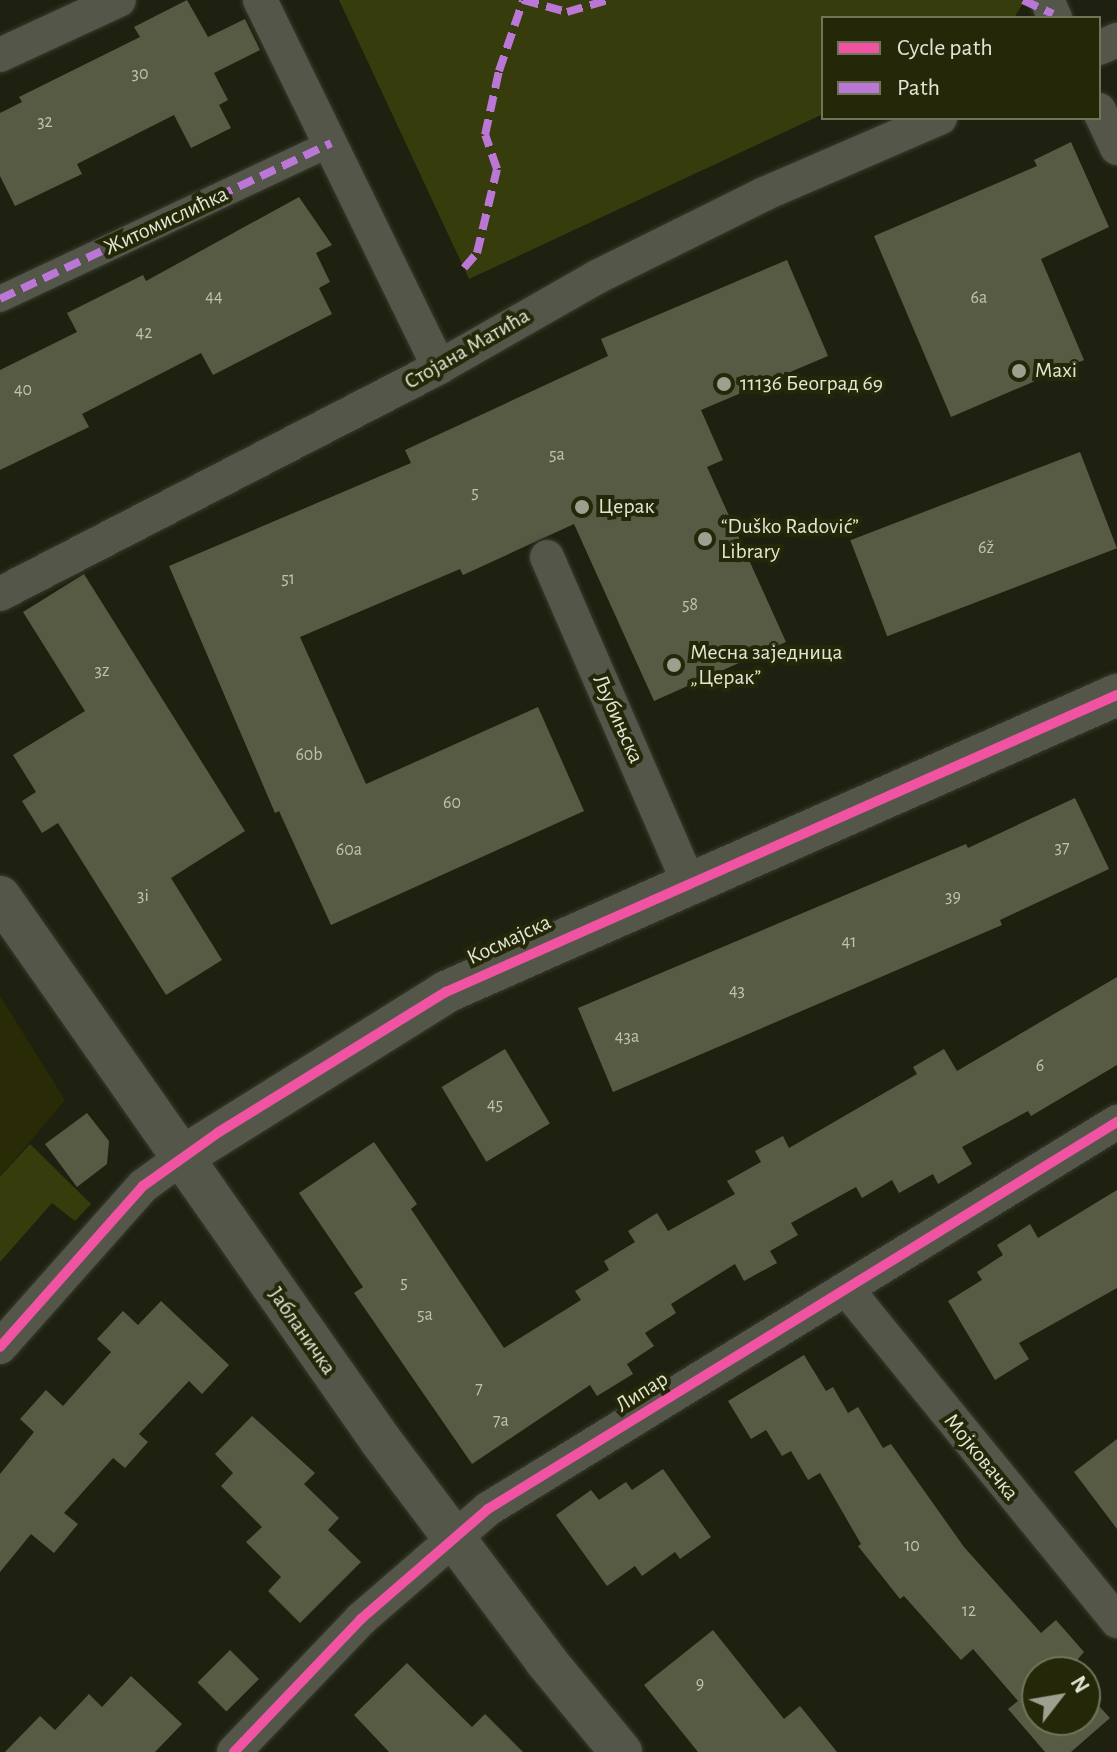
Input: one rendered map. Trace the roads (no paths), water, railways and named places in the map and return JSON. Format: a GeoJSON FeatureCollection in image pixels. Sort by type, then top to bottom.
{"type":"FeatureCollection","features":[{"type":"Feature","properties":{"kind":"street"},"geometry":{"type":"LineString","coordinates":[[0,55],[119,0]]}},
{"type":"Feature","properties":{"kind":"street"},"geometry":{"type":"LineString","coordinates":[[260,0],[439,367]]}},
{"type":"Feature","properties":{"kind":"street"},"geometry":{"type":"LineString","coordinates":[[1101,114],[1117,148]]}},
{"type":"Feature","properties":{"kind":"street","name":"Стојана Матића"},"geometry":{"type":"LineString","coordinates":[[0,594],[439,367],[611,270],[764,194],[935,120]]}},
{"type":"Feature","properties":{"kind":"street","name":"Житомислићка"},"geometry":{"type":"LineString","coordinates":[[0,299],[331,143]]}},
{"type":"Feature","properties":{"kind":"street","name":"Љубињска"},"geometry":{"type":"LineString","coordinates":[[547,557],[688,882]]}},
{"type":"Feature","properties":{"kind":"street","name":"Космајска"},"geometry":{"type":"LineString","coordinates":[[0,1347],[143,1186],[184,1156],[446,992],[688,882],[1117,695]]}},
{"type":"Feature","properties":{"kind":"street","name":"Јабланичка"},"geometry":{"type":"LineString","coordinates":[[0,897],[125,1082],[184,1156],[221,1217],[452,1538],[621,1752]]}},
{"type":"Feature","properties":{"kind":"street","name":"Липар"},"geometry":{"type":"LineString","coordinates":[[234,1752],[361,1619],[488,1509],[848,1291],[1117,1122]]}},
{"type":"Feature","properties":{"kind":"street","name":"Мојковачка"},"geometry":{"type":"LineString","coordinates":[[848,1291],[1117,1621]]}},
{"type":"Feature","properties":{"kind":"place","name":"Maxi"},"geometry":{"type":"Point","coordinates":[1019,371]}},
{"type":"Feature","properties":{"kind":"place","name":"11136 Београд 69"},"geometry":{"type":"Point","coordinates":[724,384]}},
{"type":"Feature","properties":{"kind":"place","name":"Церак"},"geometry":{"type":"Point","coordinates":[582,507]}},
{"type":"Feature","properties":{"kind":"place","name":"“Duško Radović” Library"},"geometry":{"type":"Point","coordinates":[705,539]}},
{"type":"Feature","properties":{"kind":"place","name":"Месна заједница „Церак”"},"geometry":{"type":"Point","coordinates":[674,665]}}]}
